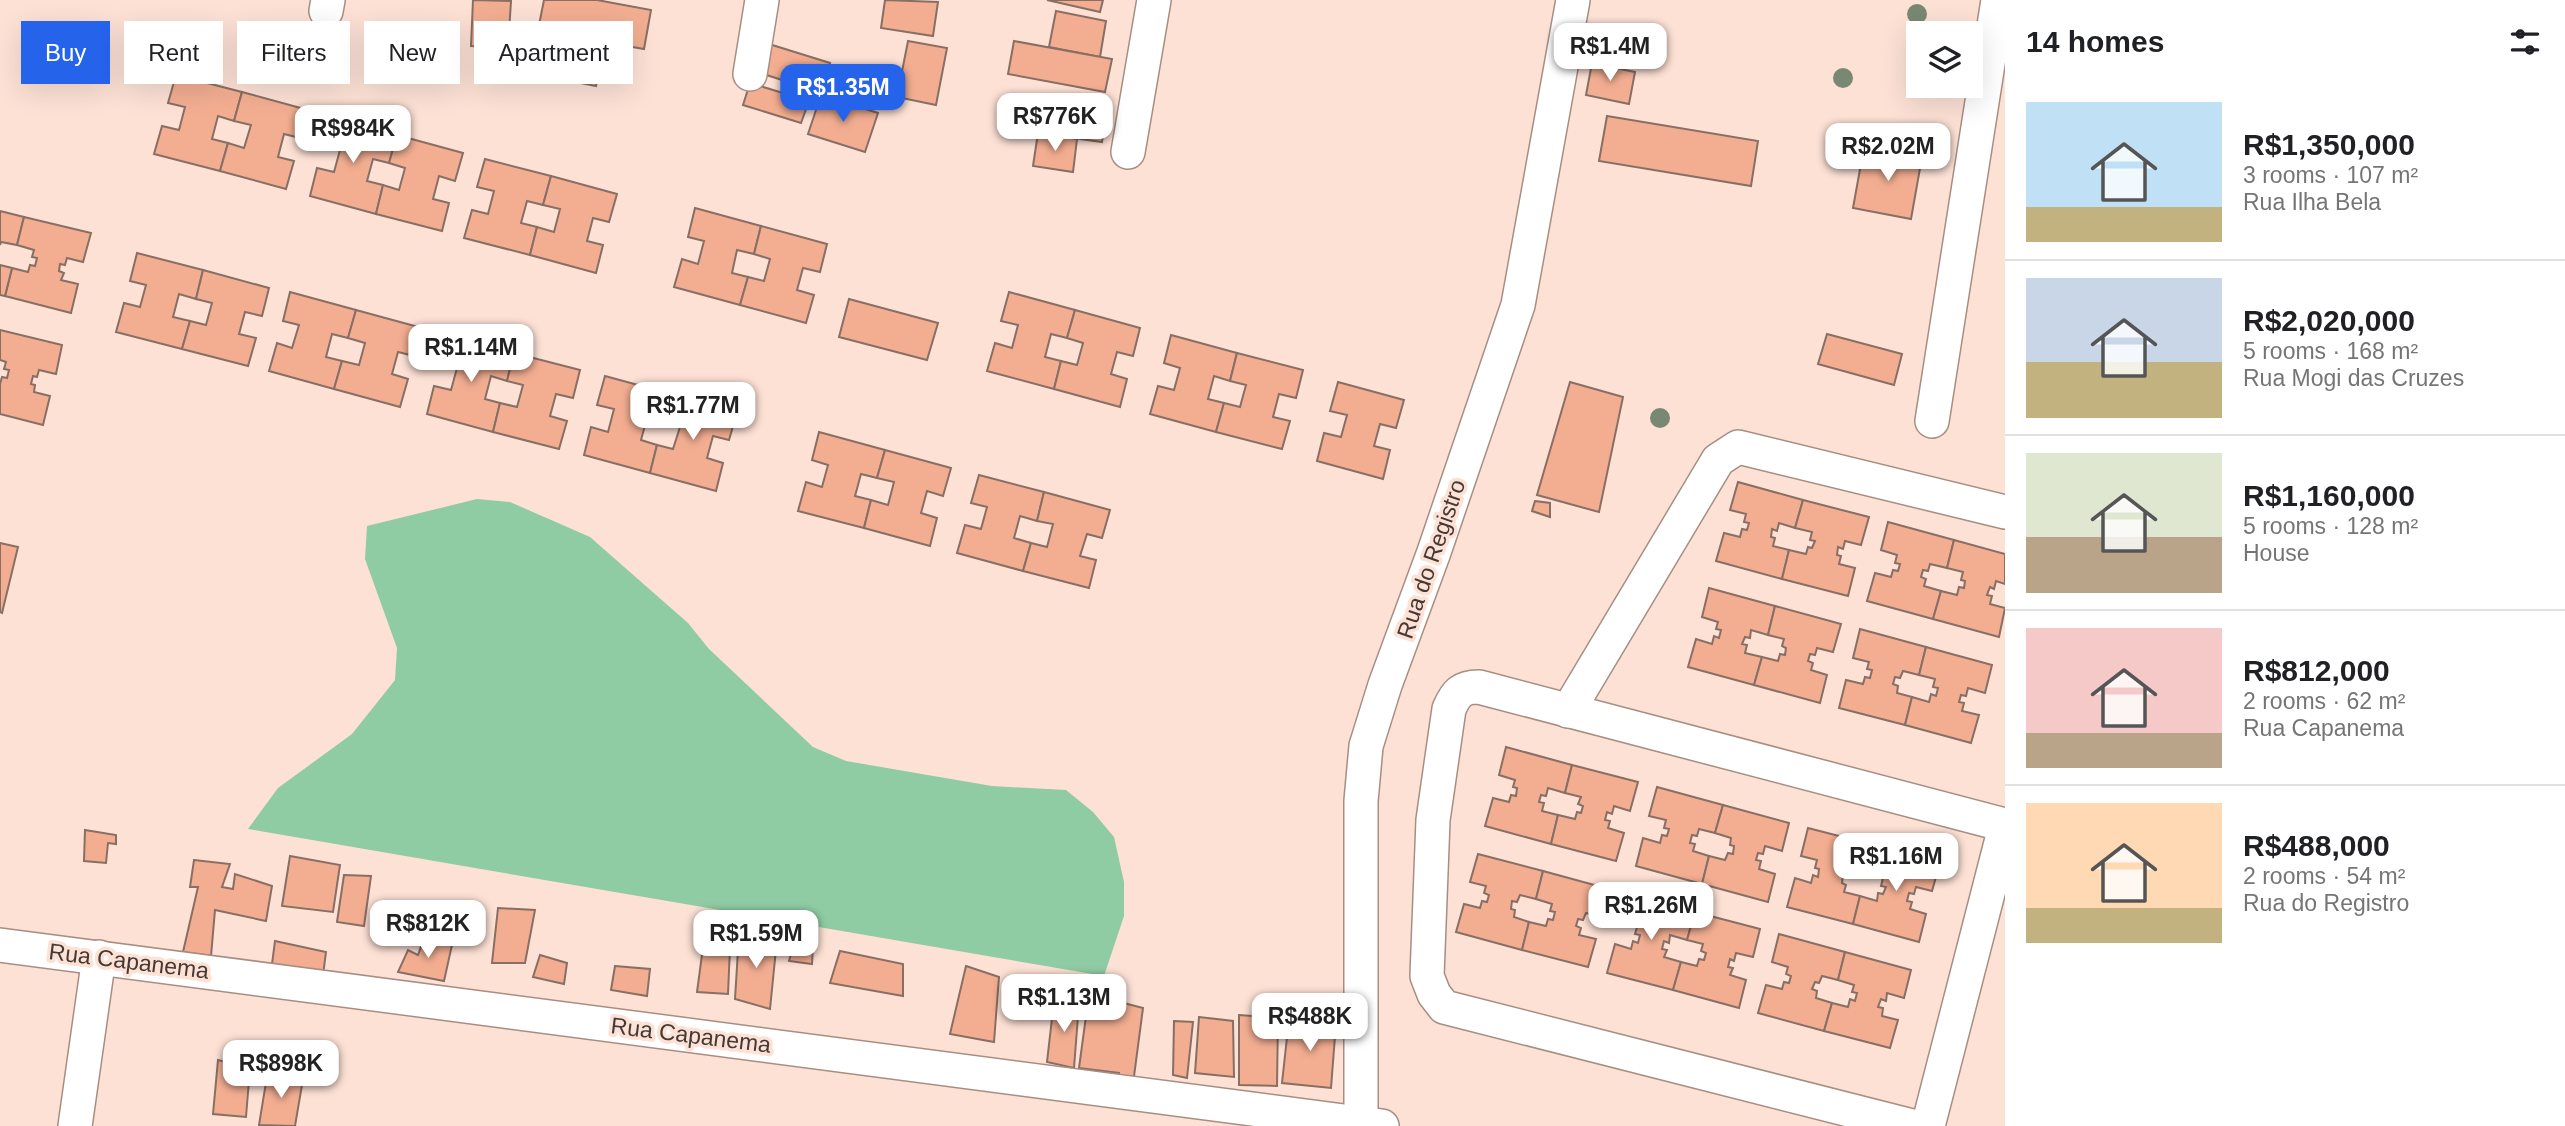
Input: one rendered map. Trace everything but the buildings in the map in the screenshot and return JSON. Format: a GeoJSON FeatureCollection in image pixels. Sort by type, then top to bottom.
{"type":"FeatureCollection","features":[{"type":"Feature","properties":{"kind":"street"},"geometry":{"type":"LineString","coordinates":[[750,74],[762,0]]}},
{"type":"Feature","properties":{"kind":"street"},"geometry":{"type":"LineString","coordinates":[[1128,152],[1154,0]]}},
{"type":"Feature","properties":{"kind":"street","name":"Rua do Registro"},"geometry":{"type":"LineString","coordinates":[[1368,1125],[1361,801],[1366,747],[1385,685],[1434,552],[1518,304],[1573,0]]}},
{"type":"Feature","properties":{"kind":"street"},"geometry":{"type":"LineString","coordinates":[[1932,421],[1998,0]]}},
{"type":"Feature","properties":{"kind":"street"},"geometry":{"type":"LineString","coordinates":[[1568,711],[1718,460],[1738,447],[2005,512]]}},
{"type":"Feature","properties":{"kind":"street"},"geometry":{"type":"LineString","coordinates":[[1912,1126],[1444,1007],[1434,995],[1427,976],[1433,820],[1449,709],[1456,694],[1465,687],[1479,687],[2005,826],[1928,1126]]}},
{"type":"Feature","properties":{"kind":"street","name":"Rua Capanema"},"geometry":{"type":"LineString","coordinates":[[0,945],[1368,1125]]}},
{"type":"Feature","properties":{"kind":"street"},"geometry":{"type":"LineString","coordinates":[[75,1126],[99,957]]}},
{"type":"Feature","properties":{"kind":"green space"},"geometry":{"type":"Polygon","coordinates":[[[477,499],[510,502],[590,537],[688,623],[709,649],[813,747],[846,761],[992,786],[1066,790],[1093,812],[1114,837],[1124,882],[1124,916],[1104,976],[248,829],[278,788],[352,734],[395,680],[397,648],[365,559],[367,526],[477,499]]]}}]}
